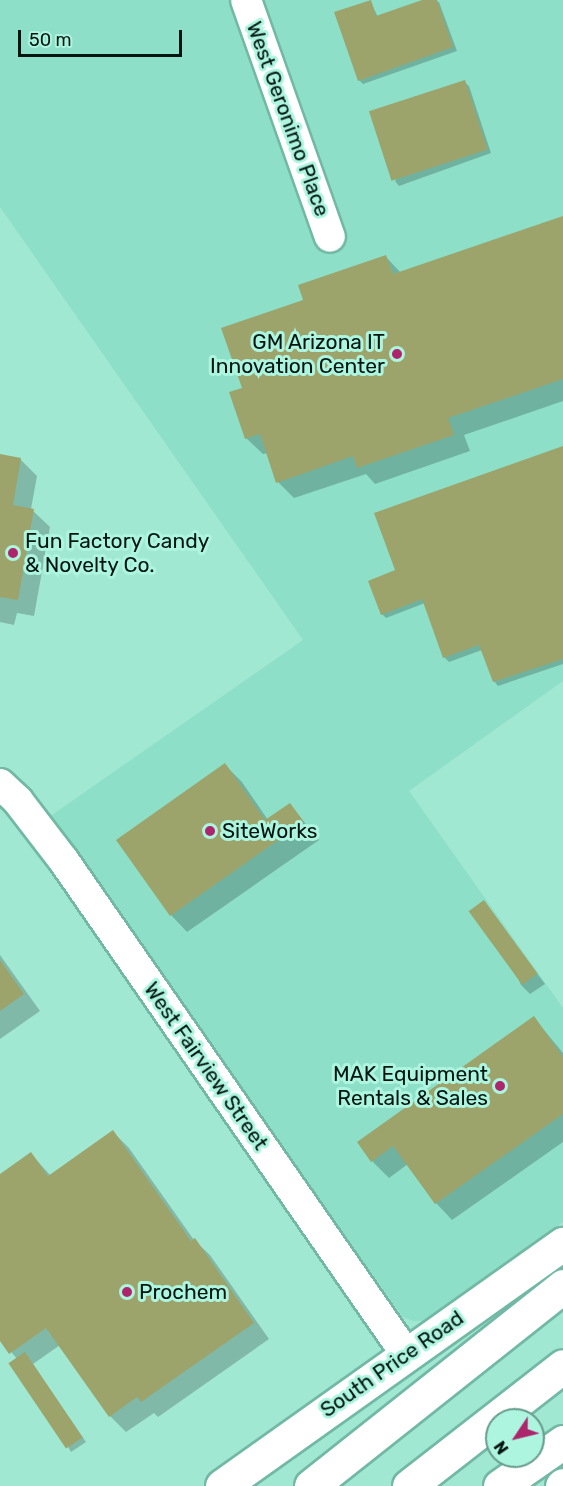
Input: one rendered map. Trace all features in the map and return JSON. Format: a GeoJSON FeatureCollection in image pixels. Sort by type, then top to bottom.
{"type":"FeatureCollection","features":[{"type":"Feature","properties":{"kind":"main road","name":"South Price Road"},"geometry":{"type":"LineString","coordinates":[[222,1486],[563,1244]]}},
{"type":"Feature","properties":{"kind":"main road"},"geometry":{"type":"LineString","coordinates":[[311,1486],[563,1286]]}},
{"type":"Feature","properties":{"kind":"main road"},"geometry":{"type":"LineString","coordinates":[[409,1486],[563,1366]]}},
{"type":"Feature","properties":{"kind":"main road"},"geometry":{"type":"LineString","coordinates":[[500,1486],[563,1442]]}},
{"type":"Feature","properties":{"kind":"street","name":"West Geronimo Place"},"geometry":{"type":"LineString","coordinates":[[246,0],[330,237]]}},
{"type":"Feature","properties":{"kind":"street","name":"West Fairview Street"},"geometry":{"type":"LineString","coordinates":[[0,784],[18,801],[64,861],[406,1354]]}},
{"type":"Feature","properties":{"kind":"shaded area"},"geometry":{"type":"Polygon","coordinates":[[[0,0],[563,0],[563,681],[409,791],[563,1008],[563,1222],[508,1265],[427,1321],[413,1321],[403,1317],[397,1309],[49,817],[303,640],[0,207],[0,0]]]}},
{"type":"Feature","properties":{"kind":"building"},"geometry":{"type":"Polygon","coordinates":[[[371,0],[376,16],[422,0],[437,0],[453,47],[358,81],[334,12],[371,0]]]}},
{"type":"Feature","properties":{"kind":"building"},"geometry":{"type":"Polygon","coordinates":[[[465,80],[488,149],[392,181],[369,111],[465,80]]]}},
{"type":"Feature","properties":{"kind":"building","name":"GM Arizona IT Innovation Center"},"geometry":{"type":"Polygon","coordinates":[[[563,216],[563,379],[448,418],[454,435],[357,468],[353,456],[276,483],[260,434],[245,439],[229,392],[242,388],[221,328],[303,300],[298,285],[386,255],[393,274],[563,216]]]}},
{"type":"Feature","properties":{"kind":"building"},"geometry":{"type":"Polygon","coordinates":[[[563,446],[563,659],[493,682],[479,645],[443,658],[422,599],[381,615],[368,581],[395,570],[374,513],[563,446]]]}},
{"type":"Feature","properties":{"kind":"building","name":"Fun Factory Candy & Novelty Co."},"geometry":{"type":"Polygon","coordinates":[[[0,454],[21,458],[13,505],[34,509],[18,600],[0,597],[0,454]]]}},
{"type":"Feature","properties":{"kind":"building","name":"SiteWorks"},"geometry":{"type":"Polygon","coordinates":[[[225,763],[265,820],[290,803],[304,822],[170,916],[116,840],[225,763]]]}},
{"type":"Feature","properties":{"kind":"building"},"geometry":{"type":"Polygon","coordinates":[[[484,900],[537,974],[522,985],[469,911],[484,900]]]}},
{"type":"Feature","properties":{"kind":"building"},"geometry":{"type":"Polygon","coordinates":[[[0,960],[24,994],[0,1011],[0,960]]]}},
{"type":"Feature","properties":{"kind":"building","name":"MAK Equipment Rentals & Sales"},"geometry":{"type":"Polygon","coordinates":[[[534,1016],[563,1057],[563,1114],[435,1204],[393,1146],[371,1162],[357,1142],[534,1016]]]}},
{"type":"Feature","properties":{"kind":"building","name":"Prochem"},"geometry":{"type":"Polygon","coordinates":[[[113,1130],[191,1241],[195,1238],[254,1323],[141,1402],[137,1397],[109,1417],[46,1328],[9,1354],[0,1341],[0,1174],[31,1152],[48,1176],[113,1130]]]}},
{"type":"Feature","properties":{"kind":"building"},"geometry":{"type":"Polygon","coordinates":[[[25,1352],[83,1437],[66,1449],[8,1363],[25,1352]]]}},
{"type":"Feature","properties":{"kind":"place","name":"GM Arizona IT Innovation Center"},"geometry":{"type":"Point","coordinates":[397,354]}},
{"type":"Feature","properties":{"kind":"place","name":"Fun Factory Candy & Novelty Co."},"geometry":{"type":"Point","coordinates":[13,553]}},
{"type":"Feature","properties":{"kind":"place","name":"SiteWorks"},"geometry":{"type":"Point","coordinates":[210,831]}},
{"type":"Feature","properties":{"kind":"place","name":"MAK Equipment Rentals & Sales"},"geometry":{"type":"Point","coordinates":[500,1086]}},
{"type":"Feature","properties":{"kind":"place","name":"Prochem"},"geometry":{"type":"Point","coordinates":[127,1292]}}]}
